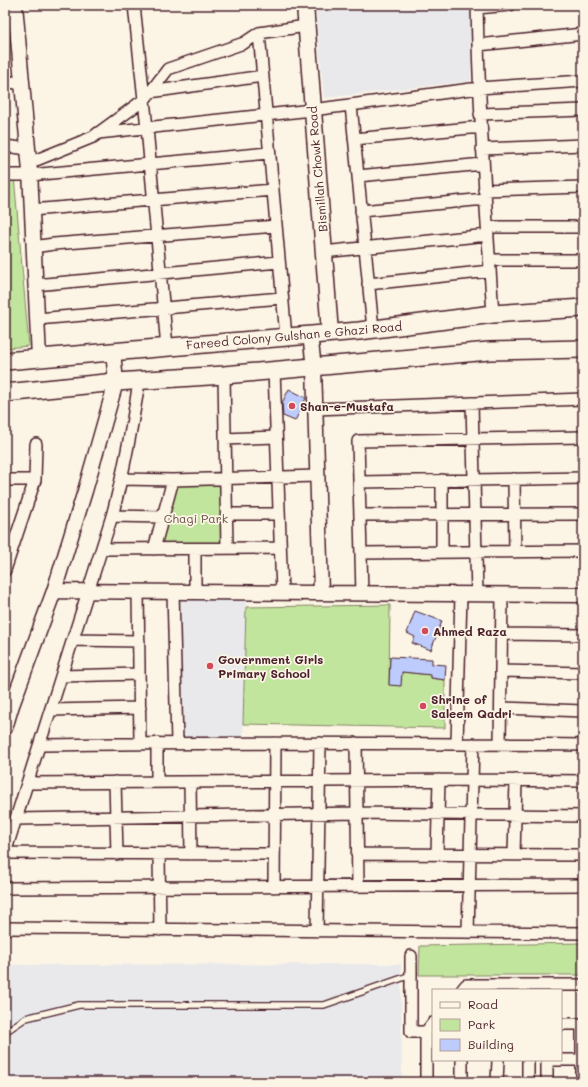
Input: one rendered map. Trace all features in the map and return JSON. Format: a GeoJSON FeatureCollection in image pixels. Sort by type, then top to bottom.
{"type":"FeatureCollection","features":[{"type":"Feature","properties":{"kind":"main road","name":"Bismillah Chowk Road"},"geometry":{"type":"LineString","coordinates":[[305,5],[330,333]]}},
{"type":"Feature","properties":{"kind":"main road","name":"Fareed Colony Gulshan e Ghazi Road"},"geometry":{"type":"LineString","coordinates":[[5,361],[373,329],[493,314],[583,308]]}},
{"type":"Feature","properties":{"kind":"main road"},"geometry":{"type":"LineString","coordinates":[[5,393],[116,382],[139,382],[489,352],[583,350]]}},
{"type":"Feature","properties":{"kind":"street"},"geometry":{"type":"LineString","coordinates":[[15,5],[32,210],[38,358]]}},
{"type":"Feature","properties":{"kind":"street"},"geometry":{"type":"LineString","coordinates":[[134,5],[148,96],[147,128],[167,347]]}},
{"type":"Feature","properties":{"kind":"street"},"geometry":{"type":"LineString","coordinates":[[493,314],[480,114],[477,7],[510,5]]}},
{"type":"Feature","properties":{"kind":"street"},"geometry":{"type":"LineString","coordinates":[[29,169],[98,133],[148,96],[168,69],[244,43],[259,33],[306,26]]}},
{"type":"Feature","properties":{"kind":"street"},"geometry":{"type":"LineString","coordinates":[[259,33],[286,337]]}},
{"type":"Feature","properties":{"kind":"street"},"geometry":{"type":"LineString","coordinates":[[478,45],[583,34]]}},
{"type":"Feature","properties":{"kind":"street"},"geometry":{"type":"LineString","coordinates":[[148,96],[263,76]]}},
{"type":"Feature","properties":{"kind":"street"},"geometry":{"type":"LineString","coordinates":[[5,81],[22,84]]}},
{"type":"Feature","properties":{"kind":"street"},"geometry":{"type":"LineString","coordinates":[[98,133],[312,110],[479,88],[583,81]]}},
{"type":"Feature","properties":{"kind":"street"},"geometry":{"type":"LineString","coordinates":[[351,105],[373,329]]}},
{"type":"Feature","properties":{"kind":"street"},"geometry":{"type":"LineString","coordinates":[[480,114],[583,110]]}},
{"type":"Feature","properties":{"kind":"street"},"geometry":{"type":"LineString","coordinates":[[354,139],[481,127]]}},
{"type":"Feature","properties":{"kind":"street"},"geometry":{"type":"LineString","coordinates":[[482,149],[583,145]]}},
{"type":"Feature","properties":{"kind":"street"},"geometry":{"type":"LineString","coordinates":[[5,146],[28,149]]}},
{"type":"Feature","properties":{"kind":"street"},"geometry":{"type":"LineString","coordinates":[[5,175],[29,169],[150,164],[270,153]]}},
{"type":"Feature","properties":{"kind":"street"},"geometry":{"type":"LineString","coordinates":[[358,176],[483,164]]}},
{"type":"Feature","properties":{"kind":"street"},"geometry":{"type":"LineString","coordinates":[[361,211],[485,194],[583,187]]}},
{"type":"Feature","properties":{"kind":"street"},"geometry":{"type":"LineString","coordinates":[[32,210],[273,190]]}},
{"type":"Feature","properties":{"kind":"street"},"geometry":{"type":"LineString","coordinates":[[33,247],[157,235],[276,226]]}},
{"type":"Feature","properties":{"kind":"street"},"geometry":{"type":"LineString","coordinates":[[323,252],[365,248],[487,231],[583,226]]}},
{"type":"Feature","properties":{"kind":"street"},"geometry":{"type":"LineString","coordinates":[[368,284],[490,266],[583,260]]}},
{"type":"Feature","properties":{"kind":"street"},"geometry":{"type":"LineString","coordinates":[[35,285],[279,262]]}},
{"type":"Feature","properties":{"kind":"street"},"geometry":{"type":"LineString","coordinates":[[37,319],[282,298]]}},
{"type":"Feature","properties":{"kind":"street"},"geometry":{"type":"LineString","coordinates":[[310,335],[314,367],[321,593]]}},
{"type":"Feature","properties":{"kind":"street"},"geometry":{"type":"LineString","coordinates":[[5,728],[8,705],[54,591],[85,491],[116,382],[113,352]]}},
{"type":"Feature","properties":{"kind":"street"},"geometry":{"type":"LineString","coordinates":[[274,370],[282,593]]}},
{"type":"Feature","properties":{"kind":"street"},"geometry":{"type":"LineString","coordinates":[[224,375],[227,548]]}},
{"type":"Feature","properties":{"kind":"street"},"geometry":{"type":"LineString","coordinates":[[139,382],[122,480],[112,516],[5,853],[274,854]]}},
{"type":"Feature","properties":{"kind":"street"},"geometry":{"type":"LineString","coordinates":[[315,409],[583,399]]}},
{"type":"Feature","properties":{"kind":"street"},"geometry":{"type":"LineString","coordinates":[[472,403],[477,594]]}},
{"type":"Feature","properties":{"kind":"street"},"geometry":{"type":"LineString","coordinates":[[225,438],[276,437]]}},
{"type":"Feature","properties":{"kind":"street"},"geometry":{"type":"LineString","coordinates":[[362,594],[358,441],[583,437]]}},
{"type":"Feature","properties":{"kind":"street"},"geometry":{"type":"LineString","coordinates":[[6,565],[35,480],[36,444]]}},
{"type":"Feature","properties":{"kind":"street"},"geometry":{"type":"LineString","coordinates":[[122,480],[317,476]]}},
{"type":"Feature","properties":{"kind":"street"},"geometry":{"type":"LineString","coordinates":[[360,482],[583,478]]}},
{"type":"Feature","properties":{"kind":"street"},"geometry":{"type":"LineString","coordinates":[[514,479],[515,552]]}},
{"type":"Feature","properties":{"kind":"street"},"geometry":{"type":"LineString","coordinates":[[5,480],[35,480]]}},
{"type":"Feature","properties":{"kind":"street"},"geometry":{"type":"LineString","coordinates":[[154,549],[173,480]]}},
{"type":"Feature","properties":{"kind":"street"},"geometry":{"type":"LineString","coordinates":[[442,480],[442,552]]}},
{"type":"Feature","properties":{"kind":"street"},"geometry":{"type":"LineString","coordinates":[[227,514],[279,514]]}},
{"type":"Feature","properties":{"kind":"street"},"geometry":{"type":"LineString","coordinates":[[360,515],[583,514]]}},
{"type":"Feature","properties":{"kind":"street"},"geometry":{"type":"LineString","coordinates":[[112,516],[163,517]]}},
{"type":"Feature","properties":{"kind":"street"},"geometry":{"type":"LineString","coordinates":[[195,548],[195,592]]}},
{"type":"Feature","properties":{"kind":"street"},"geometry":{"type":"LineString","coordinates":[[102,549],[280,548]]}},
{"type":"Feature","properties":{"kind":"street"},"geometry":{"type":"LineString","coordinates":[[361,552],[583,551]]}},
{"type":"Feature","properties":{"kind":"street"},"geometry":{"type":"LineString","coordinates":[[54,591],[583,595]]}},
{"type":"Feature","properties":{"kind":"street"},"geometry":{"type":"LineString","coordinates":[[138,592],[140,743]]}},
{"type":"Feature","properties":{"kind":"street"},"geometry":{"type":"LineString","coordinates":[[173,592],[177,743]]}},
{"type":"Feature","properties":{"kind":"street"},"geometry":{"type":"LineString","coordinates":[[457,743],[461,594]]}},
{"type":"Feature","properties":{"kind":"street"},"geometry":{"type":"LineString","coordinates":[[500,744],[502,595]]}},
{"type":"Feature","properties":{"kind":"street"},"geometry":{"type":"LineString","coordinates":[[501,634],[583,635]]}},
{"type":"Feature","properties":{"kind":"street"},"geometry":{"type":"LineString","coordinates":[[73,640],[139,641]]}},
{"type":"Feature","properties":{"kind":"street"},"geometry":{"type":"LineString","coordinates":[[501,671],[583,673]]}},
{"type":"Feature","properties":{"kind":"street"},"geometry":{"type":"LineString","coordinates":[[61,676],[140,674]]}},
{"type":"Feature","properties":{"kind":"street"},"geometry":{"type":"LineString","coordinates":[[51,710],[140,708]]}},
{"type":"Feature","properties":{"kind":"street"},"geometry":{"type":"LineString","coordinates":[[501,708],[583,711]]}},
{"type":"Feature","properties":{"kind":"street"},"geometry":{"type":"LineString","coordinates":[[157,743],[157,782]]}},
{"type":"Feature","properties":{"kind":"street"},"geometry":{"type":"LineString","coordinates":[[274,887],[275,743]]}},
{"type":"Feature","properties":{"kind":"street"},"geometry":{"type":"LineString","coordinates":[[317,931],[320,743]]}},
{"type":"Feature","properties":{"kind":"street"},"geometry":{"type":"LineString","coordinates":[[356,743],[358,886]]}},
{"type":"Feature","properties":{"kind":"street"},"geometry":{"type":"LineString","coordinates":[[40,744],[457,743],[583,745]]}},
{"type":"Feature","properties":{"kind":"street"},"geometry":{"type":"LineString","coordinates":[[468,932],[473,744]]}},
{"type":"Feature","properties":{"kind":"street"},"geometry":{"type":"LineString","coordinates":[[27,783],[439,780],[583,781]]}},
{"type":"Feature","properties":{"kind":"street"},"geometry":{"type":"LineString","coordinates":[[437,854],[439,780]]}},
{"type":"Feature","properties":{"kind":"street"},"geometry":{"type":"LineString","coordinates":[[514,855],[516,780]]}},
{"type":"Feature","properties":{"kind":"street"},"geometry":{"type":"LineString","coordinates":[[115,782],[117,854]]}},
{"type":"Feature","properties":{"kind":"street"},"geometry":{"type":"LineString","coordinates":[[190,782],[191,854]]}},
{"type":"Feature","properties":{"kind":"street"},"geometry":{"type":"LineString","coordinates":[[16,819],[357,813],[583,816]]}},
{"type":"Feature","properties":{"kind":"street"},"geometry":{"type":"LineString","coordinates":[[159,854],[160,930]]}},
{"type":"Feature","properties":{"kind":"street"},"geometry":{"type":"LineString","coordinates":[[358,854],[583,855]]}},
{"type":"Feature","properties":{"kind":"street"},"geometry":{"type":"LineString","coordinates":[[5,888],[469,886],[583,884]]}},
{"type":"Feature","properties":{"kind":"street"},"geometry":{"type":"LineString","coordinates":[[5,928],[583,933]]}},
{"type":"Feature","properties":{"kind":"street"},"geometry":{"type":"LineString","coordinates":[[411,956],[411,1032],[429,1027],[429,1059],[426,1082]]}},
{"type":"Feature","properties":{"kind":"street"},"geometry":{"type":"LineString","coordinates":[[463,989],[466,985],[499,988],[583,985]]}},
{"type":"Feature","properties":{"kind":"street"},"geometry":{"type":"LineString","coordinates":[[562,1024],[582,1024],[582,1082]]}},
{"type":"Feature","properties":{"kind":"street"},"geometry":{"type":"LineString","coordinates":[[562,1060],[582,1060]]}},
{"type":"Feature","properties":{"kind":"street"},"geometry":{"type":"LineString","coordinates":[[462,1061],[462,1082]]}},
{"type":"Feature","properties":{"kind":"street"},"geometry":{"type":"LineString","coordinates":[[498,1061],[498,1082]]}},
{"type":"Feature","properties":{"kind":"street"},"geometry":{"type":"LineString","coordinates":[[528,1061],[528,1082]]}},
{"type":"Feature","properties":{"kind":"street"},"geometry":{"type":"LineString","coordinates":[[547,1082],[548,1061]]}},
{"type":"Feature","properties":{"kind":"lane"},"geometry":{"type":"LineString","coordinates":[[5,1032],[26,1018],[79,1005],[324,1005],[411,975]]}},
{"type":"Feature","properties":{"kind":"shaded area"},"geometry":{"type":"Polygon","coordinates":[[[315,5],[470,5],[471,81],[324,98],[315,5]]]}},
{"type":"Feature","properties":{"kind":"shaded area","name":"Government Girls Primary School"},"geometry":{"type":"Polygon","coordinates":[[[173,592],[245,593],[243,743],[177,743],[173,592]]]}},
{"type":"Feature","properties":{"kind":"shaded area"},"geometry":{"type":"Polygon","coordinates":[[[401,964],[402,1082],[5,1082],[5,965],[401,964]]]}},
{"type":"Feature","properties":{"kind":"green space"},"geometry":{"type":"Polygon","coordinates":[[[5,176],[14,176],[29,346],[5,348],[5,176]]]}},
{"type":"Feature","properties":{"kind":"green space","name":"Chagi Park"},"geometry":{"type":"Polygon","coordinates":[[[226,478],[227,548],[154,549],[173,480],[226,478]]]}},
{"type":"Feature","properties":{"kind":"green space"},"geometry":{"type":"Polygon","coordinates":[[[390,605],[389,685],[402,672],[431,675],[431,678],[445,680],[445,728],[243,724],[246,607],[390,605]]]}},
{"type":"Feature","properties":{"kind":"green space"},"geometry":{"type":"Polygon","coordinates":[[[583,943],[583,975],[419,975],[420,946],[583,943]]]}},
{"type":"Feature","properties":{"kind":"building","name":"Shan-e-Mustafa"},"geometry":{"type":"Polygon","coordinates":[[[289,389],[306,398],[295,421],[283,416],[282,403],[289,389]]]}},
{"type":"Feature","properties":{"kind":"building"},"geometry":{"type":"Polygon","coordinates":[[[415,611],[442,621],[431,650],[412,643],[415,637],[407,633],[415,611]]]}},
{"type":"Feature","properties":{"kind":"building"},"geometry":{"type":"Polygon","coordinates":[[[390,657],[432,659],[432,664],[446,665],[445,680],[431,678],[431,675],[402,672],[401,686],[389,685],[390,657]]]}},
{"type":"Feature","properties":{"kind":"place","name":"Shan-e-Mustafa"},"geometry":{"type":"Point","coordinates":[292,406]}},
{"type":"Feature","properties":{"kind":"place","name":"Ahmed Raza"},"geometry":{"type":"Point","coordinates":[425,631]}},
{"type":"Feature","properties":{"kind":"place","name":"Government Girls Primary School"},"geometry":{"type":"Point","coordinates":[210,666]}},
{"type":"Feature","properties":{"kind":"place","name":"Shrine of Saleem Qadri"},"geometry":{"type":"Point","coordinates":[423,706]}}]}
